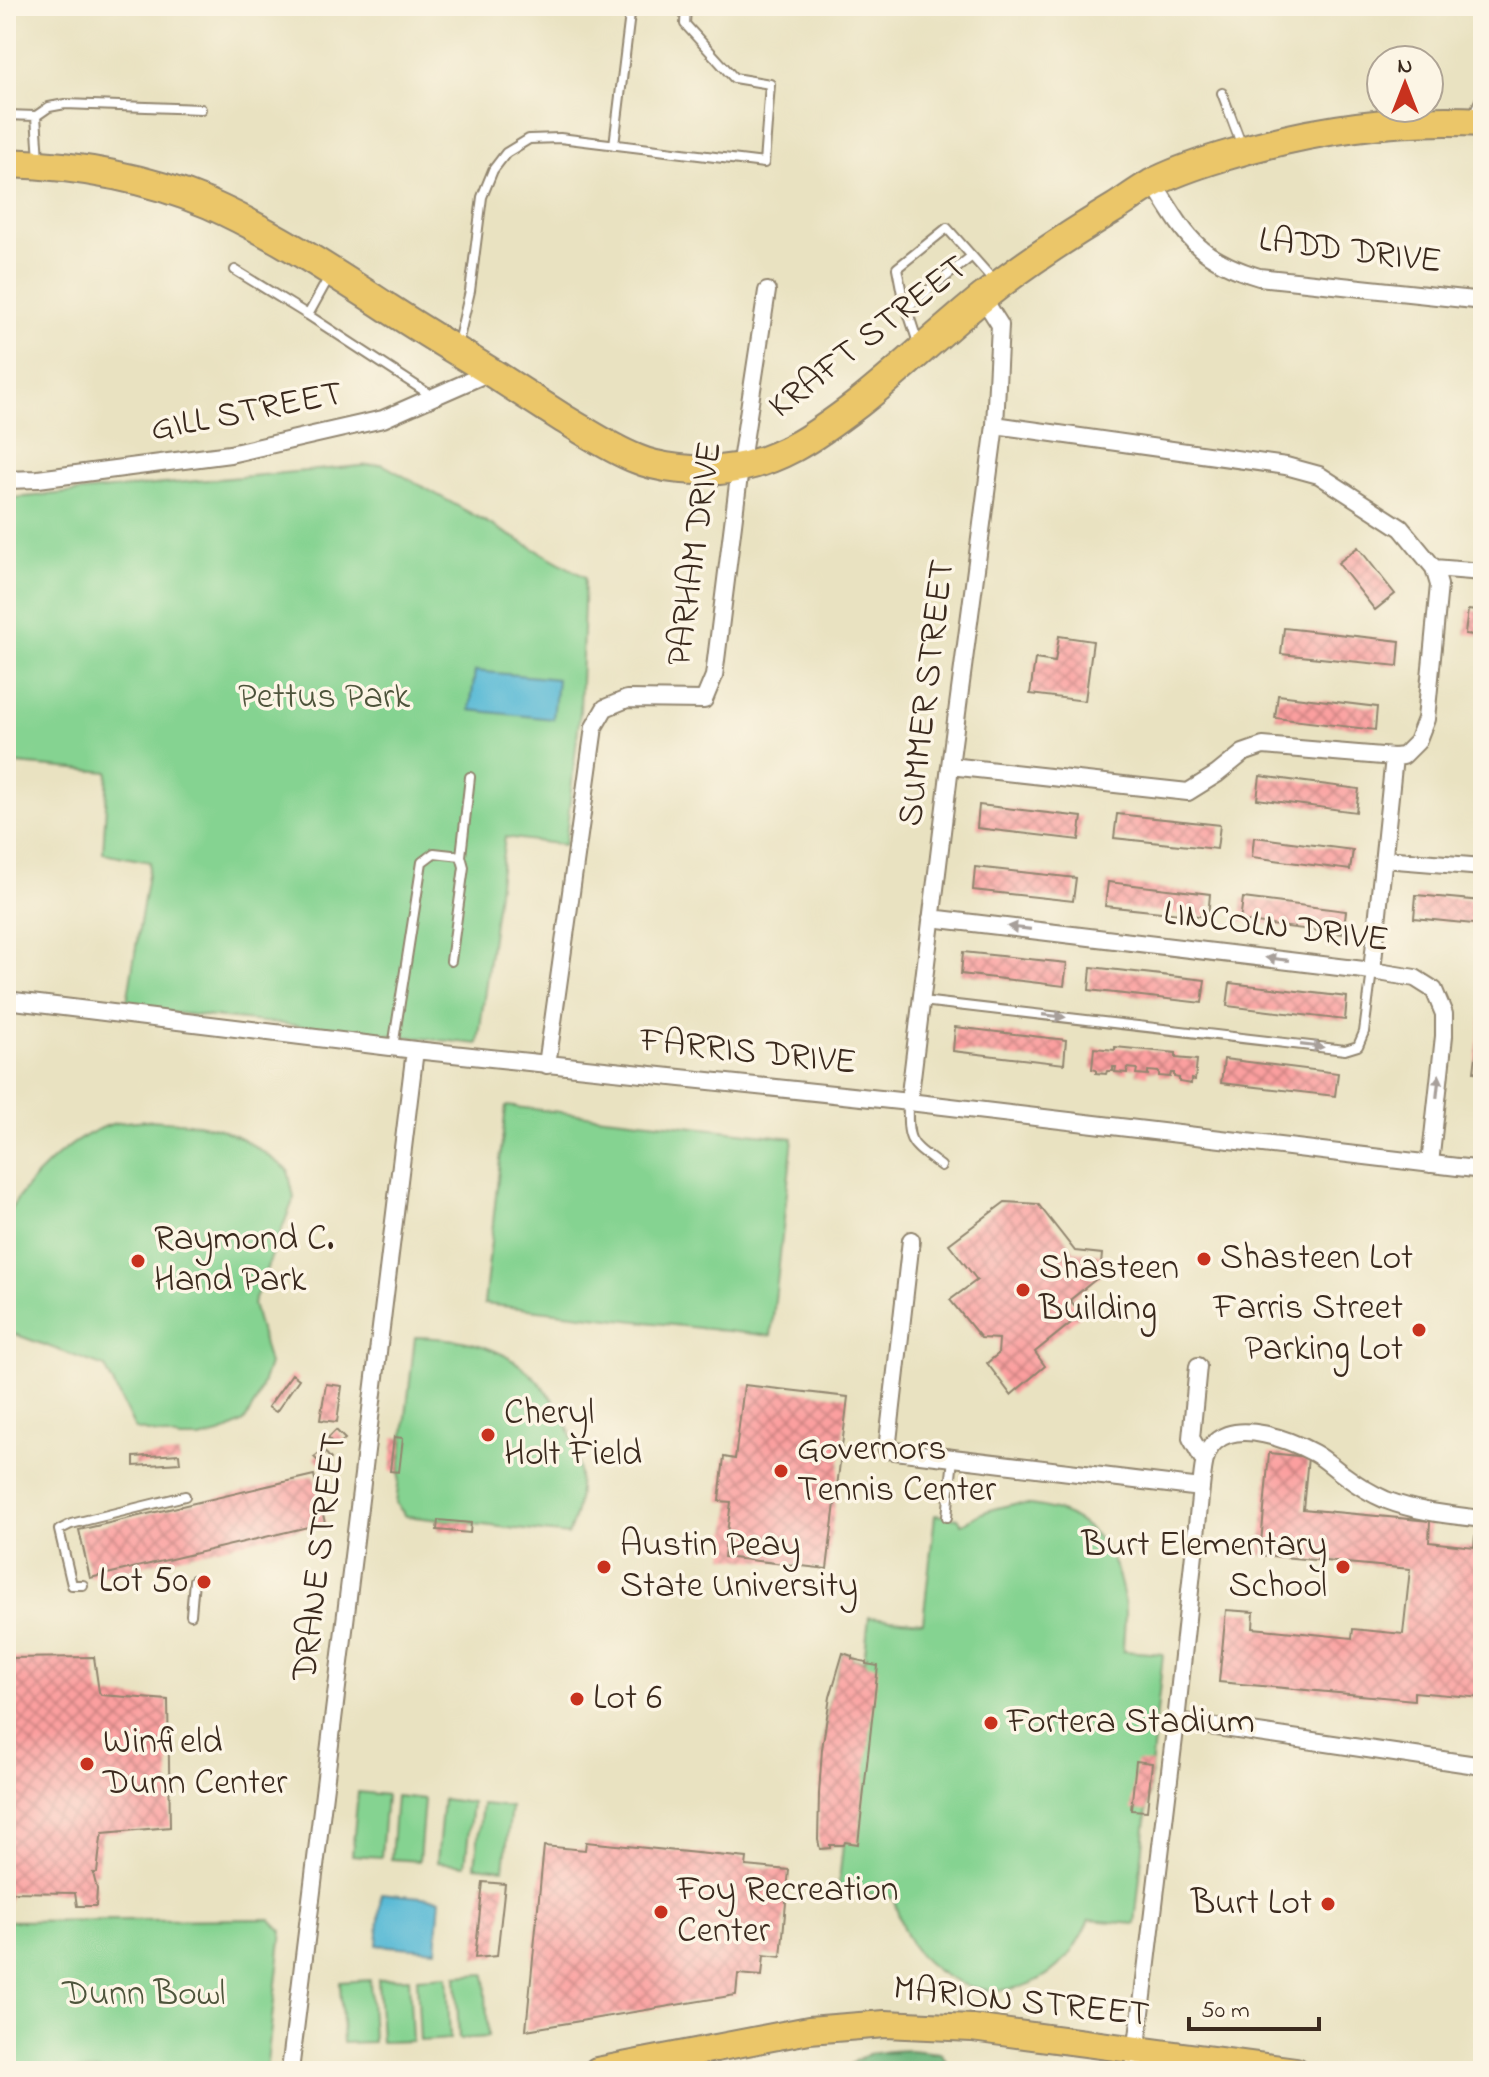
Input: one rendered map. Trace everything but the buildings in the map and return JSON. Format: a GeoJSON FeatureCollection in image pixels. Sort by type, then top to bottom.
{"type":"FeatureCollection","features":[{"type":"Feature","properties":{"kind":"highway","name":"KRAFT STREET"},"geometry":{"type":"LineString","coordinates":[[6,163],[81,169],[165,188],[207,204],[332,271],[590,435],[640,461],[713,470],[740,468],[780,455],[819,433],[990,292],[1060,240],[1153,183],[1204,162],[1284,139],[1363,126],[1476,121]]}},
{"type":"Feature","properties":{"kind":"main road","name":"MARION STREET"},"geometry":{"type":"LineString","coordinates":[[597,2071],[809,2030],[885,2024],[972,2028],[1136,2060],[1296,2071]]}},
{"type":"Feature","properties":{"kind":"street","name":"LADD DRIVE"},"geometry":{"type":"LineString","coordinates":[[1153,183],[1186,235],[1199,249],[1235,270],[1259,277],[1483,301]]}},
{"type":"Feature","properties":{"kind":"street","name":"PARHAM DRIVE"},"geometry":{"type":"LineString","coordinates":[[547,1065],[594,727],[605,708],[627,699],[704,700],[714,676],[740,468],[767,291]]}},
{"type":"Feature","properties":{"kind":"street","name":"SUMMER STREET"},"geometry":{"type":"LineString","coordinates":[[909,1102],[995,425],[1000,325],[990,292]]}},
{"type":"Feature","properties":{"kind":"street","name":"GILL STREET"},"geometry":{"type":"LineString","coordinates":[[6,480],[38,479],[230,454],[383,419],[490,372]]}},
{"type":"Feature","properties":{"kind":"street"},"geometry":{"type":"LineString","coordinates":[[950,766],[1188,792],[1243,753],[1263,746],[1403,756],[1417,742],[1426,719],[1439,585],[1434,568],[1401,528],[1319,475],[1286,466],[995,425]]}},
{"type":"Feature","properties":{"kind":"street"},"geometry":{"type":"LineString","coordinates":[[1434,568],[1483,572]]}},
{"type":"Feature","properties":{"kind":"street"},"geometry":{"type":"LineString","coordinates":[[1372,971],[1394,757]]}},
{"type":"Feature","properties":{"kind":"street"},"geometry":{"type":"LineString","coordinates":[[1384,859],[1483,867]]}},
{"type":"Feature","properties":{"kind":"street","name":"LINCOLN DRIVE"},"geometry":{"type":"LineString","coordinates":[[931,918],[1415,978],[1434,990],[1444,1014],[1430,1164]]}},
{"type":"Feature","properties":{"kind":"street","name":"FARRIS DRIVE"},"geometry":{"type":"LineString","coordinates":[[6,1000],[415,1050],[909,1102],[1483,1170]]}},
{"type":"Feature","properties":{"kind":"street","name":"DRANE STREET"},"geometry":{"type":"LineString","coordinates":[[290,2071],[415,1050]]}},
{"type":"Feature","properties":{"kind":"street"},"geometry":{"type":"LineString","coordinates":[[911,1240],[887,1450],[1201,1488]]}},
{"type":"Feature","properties":{"kind":"street"},"geometry":{"type":"LineString","coordinates":[[1198,1366],[1191,1438],[1204,1461]]}},
{"type":"Feature","properties":{"kind":"street"},"geometry":{"type":"LineString","coordinates":[[1136,2060],[1204,1461],[1214,1443],[1228,1434],[1246,1432],[1287,1439],[1317,1454],[1346,1477],[1385,1499],[1430,1512],[1483,1519]]}},
{"type":"Feature","properties":{"kind":"street"},"geometry":{"type":"LineString","coordinates":[[1176,1721],[1483,1766]]}},
{"type":"Feature","properties":{"kind":"lane"},"geometry":{"type":"LineString","coordinates":[[614,145],[631,6]]}},
{"type":"Feature","properties":{"kind":"lane"},"geometry":{"type":"LineString","coordinates":[[456,352],[470,291],[482,197],[493,170],[506,153],[529,139],[560,138],[764,163],[770,84],[734,78],[685,24],[686,6]]}},
{"type":"Feature","properties":{"kind":"lane"},"geometry":{"type":"LineString","coordinates":[[1222,93],[1243,150]]}},
{"type":"Feature","properties":{"kind":"lane"},"geometry":{"type":"LineString","coordinates":[[1476,121],[1483,94]]}},
{"type":"Feature","properties":{"kind":"lane"},"geometry":{"type":"LineString","coordinates":[[6,115],[36,116],[49,107],[65,104],[201,109]]}},
{"type":"Feature","properties":{"kind":"lane"},"geometry":{"type":"LineString","coordinates":[[36,116],[39,164]]}},
{"type":"Feature","properties":{"kind":"lane"},"geometry":{"type":"LineString","coordinates":[[920,352],[897,268],[947,228],[972,256],[990,292]]}},
{"type":"Feature","properties":{"kind":"lane"},"geometry":{"type":"LineString","coordinates":[[906,308],[972,256]]}},
{"type":"Feature","properties":{"kind":"lane"},"geometry":{"type":"LineString","coordinates":[[235,270],[433,396]]}},
{"type":"Feature","properties":{"kind":"lane"},"geometry":{"type":"LineString","coordinates":[[308,315],[332,271]]}},
{"type":"Feature","properties":{"kind":"lane"},"geometry":{"type":"LineString","coordinates":[[451,961],[464,867],[461,856],[470,777]]}},
{"type":"Feature","properties":{"kind":"lane"},"geometry":{"type":"LineString","coordinates":[[393,1047],[422,862],[434,853],[461,856]]}},
{"type":"Feature","properties":{"kind":"lane"},"geometry":{"type":"LineString","coordinates":[[921,1001],[1345,1050],[1358,1046],[1364,1032],[1372,971]]}},
{"type":"Feature","properties":{"kind":"lane"},"geometry":{"type":"LineString","coordinates":[[909,1102],[907,1130],[914,1146],[941,1166]]}},
{"type":"Feature","properties":{"kind":"lane"},"geometry":{"type":"LineString","coordinates":[[947,1517],[953,1458]]}},
{"type":"Feature","properties":{"kind":"lane"},"geometry":{"type":"LineString","coordinates":[[83,1585],[72,1585],[59,1530],[71,1524],[185,1496]]}},
{"type":"Feature","properties":{"kind":"lane"},"geometry":{"type":"LineString","coordinates":[[191,1615],[194,1580]]}},
{"type":"Feature","properties":{"kind":"green space","name":"Pettus Park"},"geometry":{"type":"Polygon","coordinates":[[[382,464],[585,577],[580,711],[565,845],[505,837],[478,1044],[126,1008],[150,862],[103,853],[108,772],[6,763],[14,498],[382,464]]]}},
{"type":"Feature","properties":{"kind":"green space"},"geometry":{"type":"Polygon","coordinates":[[[506,1106],[793,1138],[771,1336],[484,1304],[506,1106]]]}},
{"type":"Feature","properties":{"kind":"green space","name":"Raymond C. Hand Park"},"geometry":{"type":"Polygon","coordinates":[[[150,1120],[211,1127],[245,1141],[288,1170],[294,1198],[253,1304],[269,1364],[256,1402],[244,1422],[223,1433],[200,1439],[180,1439],[135,1429],[105,1367],[6,1331],[6,1217],[15,1202],[38,1174],[80,1139],[112,1124],[150,1120]]]}},
{"type":"Feature","properties":{"kind":"green space","name":"Cheryl Holt Field"},"geometry":{"type":"Polygon","coordinates":[[[415,1337],[483,1346],[504,1355],[544,1388],[559,1409],[577,1458],[579,1484],[576,1510],[568,1535],[406,1516],[396,1504],[415,1337]]]}},
{"type":"Feature","properties":{"kind":"green space","name":"Fortera Stadium"},"geometry":{"type":"Polygon","coordinates":[[[1014,1504],[1037,1506],[1074,1518],[1102,1542],[1119,1578],[1125,1606],[1123,1651],[1163,1654],[1135,1924],[1089,1920],[1071,1953],[1049,1973],[1029,1984],[986,1990],[944,1976],[926,1962],[908,1939],[893,1898],[838,1890],[843,1845],[820,1849],[822,1749],[830,1698],[843,1653],[852,1656],[852,1659],[864,1661],[869,1617],[923,1622],[935,1515],[958,1518],[962,1524],[983,1512],[1014,1504]]]}},
{"type":"Feature","properties":{"kind":"green space"},"geometry":{"type":"Polygon","coordinates":[[[358,1792],[386,1795],[381,1857],[352,1855],[358,1792]]]}},
{"type":"Feature","properties":{"kind":"green space"},"geometry":{"type":"Polygon","coordinates":[[[396,1796],[424,1799],[419,1861],[391,1859],[396,1796]]]}},
{"type":"Feature","properties":{"kind":"green space"},"geometry":{"type":"Polygon","coordinates":[[[443,1799],[472,1803],[465,1865],[437,1862],[443,1799]]]}},
{"type":"Feature","properties":{"kind":"green space"},"geometry":{"type":"Polygon","coordinates":[[[482,1804],[511,1807],[504,1869],[475,1866],[482,1804]]]}},
{"type":"Feature","properties":{"kind":"green space","name":"Dunn Bowl"},"geometry":{"type":"Polygon","coordinates":[[[270,1919],[282,1931],[266,2071],[6,2071],[6,1921],[270,1919]]]}},
{"type":"Feature","properties":{"kind":"green space"},"geometry":{"type":"Polygon","coordinates":[[[485,1974],[488,2037],[459,2039],[456,1976],[485,1974]]]}},
{"type":"Feature","properties":{"kind":"green space"},"geometry":{"type":"Polygon","coordinates":[[[447,1976],[450,2039],[420,2041],[417,1978],[447,1976]]]}},
{"type":"Feature","properties":{"kind":"green space"},"geometry":{"type":"Polygon","coordinates":[[[409,1978],[412,2041],[381,2042],[378,1979],[409,1978]]]}},
{"type":"Feature","properties":{"kind":"green space"},"geometry":{"type":"Polygon","coordinates":[[[370,1980],[373,2042],[343,2043],[340,1982],[370,1980]]]}},
{"type":"Feature","properties":{"kind":"green space"},"geometry":{"type":"Polygon","coordinates":[[[909,2050],[941,2053],[950,2066],[959,2071],[844,2071],[866,2056],[909,2050]]]}},
{"type":"Feature","properties":{"kind":"water"},"geometry":{"type":"Polygon","coordinates":[[[475,671],[557,679],[553,719],[470,710],[475,671]]]}},
{"type":"Feature","properties":{"kind":"water"},"geometry":{"type":"Polygon","coordinates":[[[381,1893],[440,1899],[436,1950],[377,1945],[381,1893]]]}},
{"type":"Feature","properties":{"kind":"place","name":"Shasteen Lot"},"geometry":{"type":"Point","coordinates":[1204,1259]}},
{"type":"Feature","properties":{"kind":"place","name":"Raymond C. Hand Park"},"geometry":{"type":"Point","coordinates":[138,1261]}},
{"type":"Feature","properties":{"kind":"place","name":"Shasteen Building"},"geometry":{"type":"Point","coordinates":[1023,1290]}},
{"type":"Feature","properties":{"kind":"place","name":"Farris Street Parking Lot"},"geometry":{"type":"Point","coordinates":[1419,1330]}},
{"type":"Feature","properties":{"kind":"place","name":"Cheryl Holt Field"},"geometry":{"type":"Point","coordinates":[488,1435]}},
{"type":"Feature","properties":{"kind":"place","name":"Governors Tennis Center"},"geometry":{"type":"Point","coordinates":[781,1471]}},
{"type":"Feature","properties":{"kind":"place","name":"Austin Peay State University"},"geometry":{"type":"Point","coordinates":[604,1567]}},
{"type":"Feature","properties":{"kind":"place","name":"Burt Elementary School"},"geometry":{"type":"Point","coordinates":[1343,1567]}},
{"type":"Feature","properties":{"kind":"place","name":"Lot 50"},"geometry":{"type":"Point","coordinates":[204,1582]}},
{"type":"Feature","properties":{"kind":"place","name":"Lot 6"},"geometry":{"type":"Point","coordinates":[577,1699]}},
{"type":"Feature","properties":{"kind":"place","name":"Fortera Stadium"},"geometry":{"type":"Point","coordinates":[991,1723]}},
{"type":"Feature","properties":{"kind":"place","name":"Winfield Dunn Center"},"geometry":{"type":"Point","coordinates":[87,1764]}},
{"type":"Feature","properties":{"kind":"place","name":"Burt Lot"},"geometry":{"type":"Point","coordinates":[1328,1904]}},
{"type":"Feature","properties":{"kind":"place","name":"Foy Recreation Center"},"geometry":{"type":"Point","coordinates":[661,1912]}}]}
